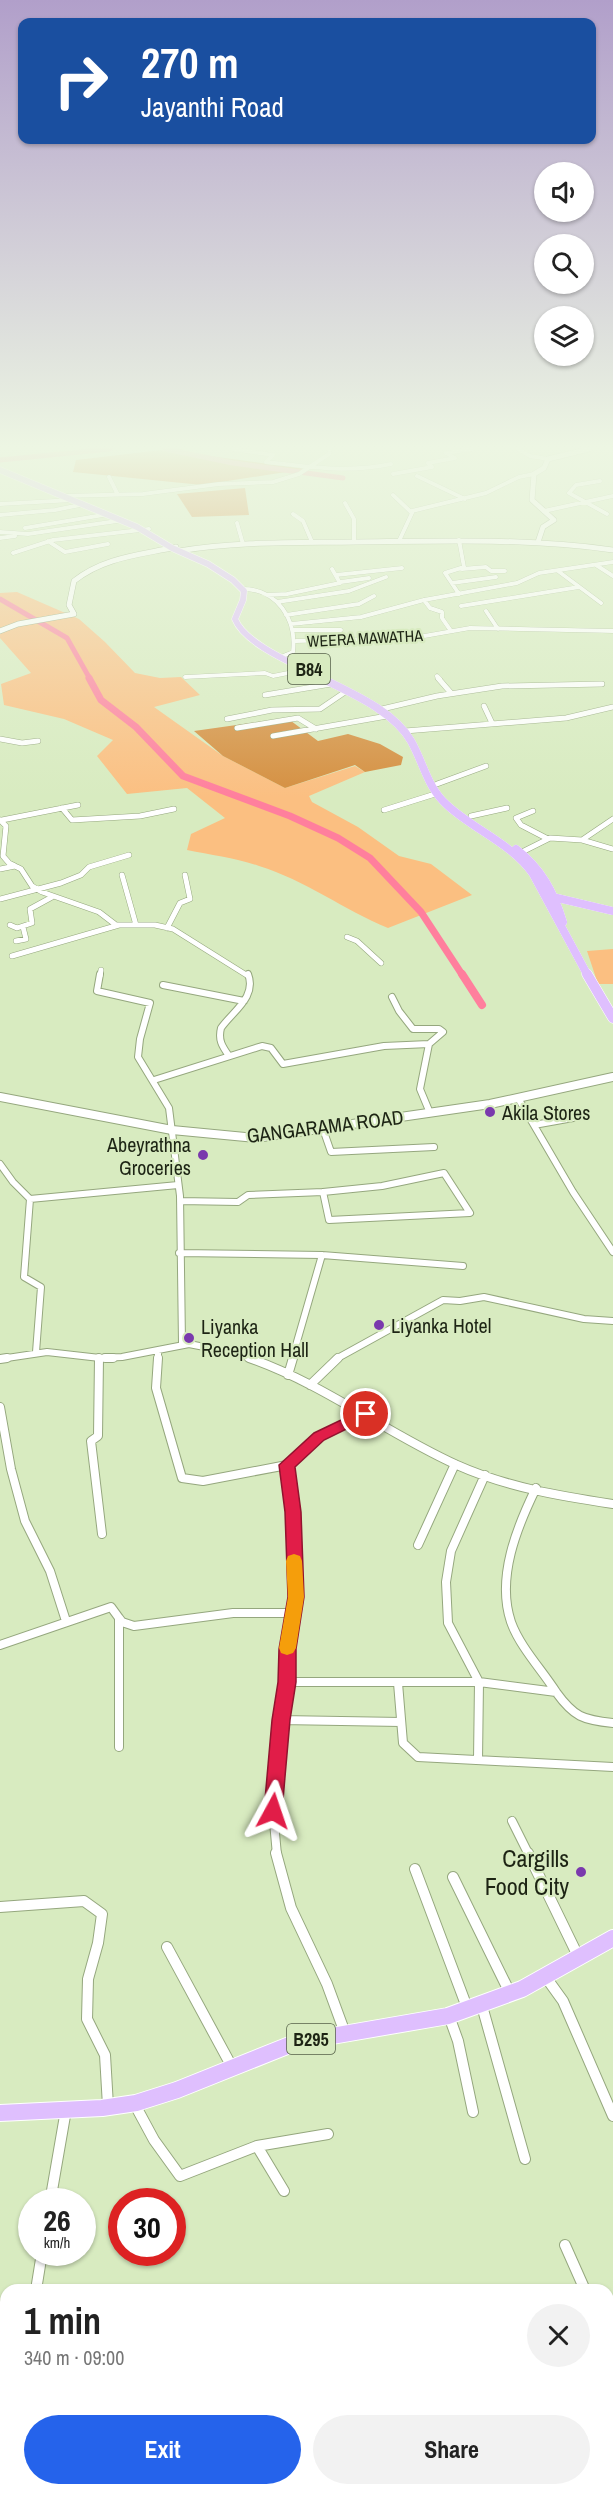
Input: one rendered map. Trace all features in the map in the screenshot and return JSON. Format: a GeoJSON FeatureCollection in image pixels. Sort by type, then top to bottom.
{"type":"FeatureCollection","features":[{"type":"Feature","properties":{"kind":"main road"},"geometry":{"type":"LineString","coordinates":[[210,565],[246,589]]}},
{"type":"Feature","properties":{"kind":"main road","name":"B84"},"geometry":{"type":"LineString","coordinates":[[246,589],[235,616],[237,625],[243,633],[382,709],[408,731],[443,794],[518,854],[531,871],[544,898],[565,931],[597,997],[613,1018]]}},
{"type":"Feature","properties":{"kind":"main road","name":"B84"},"geometry":{"type":"LineString","coordinates":[[285,656],[303,669],[387,716],[408,731],[426,779],[435,794],[453,810],[539,868],[555,898],[565,931]]}},
{"type":"Feature","properties":{"kind":"main road"},"geometry":{"type":"LineString","coordinates":[[547,881],[573,900]]}},
{"type":"Feature","properties":{"kind":"main road"},"geometry":{"type":"LineString","coordinates":[[544,898],[573,900],[613,911]]}},
{"type":"Feature","properties":{"kind":"main road"},"geometry":{"type":"LineString","coordinates":[[555,898],[613,917]]}},
{"type":"Feature","properties":{"kind":"main road"},"geometry":{"type":"LineString","coordinates":[[561,914],[571,908],[585,907]]}},
{"type":"Feature","properties":{"kind":"main road","name":"B295"},"geometry":{"type":"LineString","coordinates":[[0,2113],[108,2108],[134,2103],[182,2090],[297,2042],[449,2016],[510,1994],[613,1938]]}},
{"type":"Feature","properties":{"kind":"street"},"geometry":{"type":"LineString","coordinates":[[0,631],[18,624],[74,614],[69,605],[74,581],[85,572],[103,565]]}},
{"type":"Feature","properties":{"kind":"street"},"geometry":{"type":"LineString","coordinates":[[291,624],[361,617],[424,600],[517,583],[532,575],[593,565]]}},
{"type":"Feature","properties":{"kind":"street"},"geometry":{"type":"LineString","coordinates":[[597,565],[613,576]]}},
{"type":"Feature","properties":{"kind":"street"},"geometry":{"type":"LineString","coordinates":[[459,594],[446,572],[486,567],[492,571],[505,571]]}},
{"type":"Feature","properties":{"kind":"street"},"geometry":{"type":"LineString","coordinates":[[336,575],[402,568]]}},
{"type":"Feature","properties":{"kind":"street"},"geometry":{"type":"LineString","coordinates":[[332,569],[341,582]]}},
{"type":"Feature","properties":{"kind":"street"},"geometry":{"type":"LineString","coordinates":[[558,571],[601,603]]}},
{"type":"Feature","properties":{"kind":"street"},"geometry":{"type":"LineString","coordinates":[[277,602],[349,591],[386,577]]}},
{"type":"Feature","properties":{"kind":"street"},"geometry":{"type":"LineString","coordinates":[[452,583],[496,577]]}},
{"type":"Feature","properties":{"kind":"street"},"geometry":{"type":"LineString","coordinates":[[267,595],[287,594],[369,578]]}},
{"type":"Feature","properties":{"kind":"street"},"geometry":{"type":"LineString","coordinates":[[462,606],[579,587]]}},
{"type":"Feature","properties":{"kind":"street"},"geometry":{"type":"LineString","coordinates":[[246,589],[258,590],[267,595],[277,602],[286,615],[294,630],[296,641],[293,652],[285,656]]}},
{"type":"Feature","properties":{"kind":"street"},"geometry":{"type":"LineString","coordinates":[[286,615],[359,604],[374,596]]}},
{"type":"Feature","properties":{"kind":"street"},"geometry":{"type":"LineString","coordinates":[[424,600],[430,608],[442,612],[442,618],[451,631]]}},
{"type":"Feature","properties":{"kind":"street"},"geometry":{"type":"LineString","coordinates":[[486,611],[498,628]]}},
{"type":"Feature","properties":{"kind":"street","name":"WEERA MAWATHA"},"geometry":{"type":"LineString","coordinates":[[296,641],[413,638],[470,628],[613,631]]}},
{"type":"Feature","properties":{"kind":"street"},"geometry":{"type":"LineString","coordinates":[[294,630],[341,630]]}},
{"type":"Feature","properties":{"kind":"street"},"geometry":{"type":"LineString","coordinates":[[185,677],[265,673],[273,676],[303,669]]}},
{"type":"Feature","properties":{"kind":"street"},"geometry":{"type":"LineString","coordinates":[[437,676],[450,693]]}},
{"type":"Feature","properties":{"kind":"street"},"geometry":{"type":"LineString","coordinates":[[265,695],[331,684]]}},
{"type":"Feature","properties":{"kind":"street"},"geometry":{"type":"LineString","coordinates":[[382,709],[450,693],[502,686],[602,684]]}},
{"type":"Feature","properties":{"kind":"street"},"geometry":{"type":"LineString","coordinates":[[227,719],[272,710],[320,709],[345,692]]}},
{"type":"Feature","properties":{"kind":"street"},"geometry":{"type":"LineString","coordinates":[[484,706],[492,723]]}},
{"type":"Feature","properties":{"kind":"street"},"geometry":{"type":"LineString","coordinates":[[408,731],[566,718],[613,707]]}},
{"type":"Feature","properties":{"kind":"street"},"geometry":{"type":"LineString","coordinates":[[273,736],[387,716]]}},
{"type":"Feature","properties":{"kind":"street"},"geometry":{"type":"LineString","coordinates":[[237,728],[298,718],[316,729]]}},
{"type":"Feature","properties":{"kind":"street"},"geometry":{"type":"LineString","coordinates":[[0,739],[22,743],[38,741]]}},
{"type":"Feature","properties":{"kind":"street"},"geometry":{"type":"LineString","coordinates":[[436,784],[486,766]]}},
{"type":"Feature","properties":{"kind":"street"},"geometry":{"type":"LineString","coordinates":[[384,810],[435,794]]}},
{"type":"Feature","properties":{"kind":"street"},"geometry":{"type":"LineString","coordinates":[[78,805],[1,820],[3,856],[21,869],[29,882],[37,889],[52,897],[99,912],[113,924],[119,926]]}},
{"type":"Feature","properties":{"kind":"street"},"geometry":{"type":"LineString","coordinates":[[62,808],[72,820],[140,816],[174,809]]}},
{"type":"Feature","properties":{"kind":"street"},"geometry":{"type":"LineString","coordinates":[[471,816],[507,808]]}},
{"type":"Feature","properties":{"kind":"street"},"geometry":{"type":"LineString","coordinates":[[532,811],[516,818],[521,825],[548,838],[582,840],[613,849]]}},
{"type":"Feature","properties":{"kind":"street"},"geometry":{"type":"LineString","coordinates":[[582,840],[613,819]]}},
{"type":"Feature","properties":{"kind":"street"},"geometry":{"type":"LineString","coordinates":[[518,854],[548,838]]}},
{"type":"Feature","properties":{"kind":"street"},"geometry":{"type":"LineString","coordinates":[[0,899],[61,883],[81,875],[89,867],[129,855]]}},
{"type":"Feature","properties":{"kind":"street"},"geometry":{"type":"LineString","coordinates":[[0,869],[15,866]]}},
{"type":"Feature","properties":{"kind":"street"},"geometry":{"type":"LineString","coordinates":[[122,875],[136,925]]}},
{"type":"Feature","properties":{"kind":"street"},"geometry":{"type":"LineString","coordinates":[[167,928],[180,903],[190,899],[185,875]]}},
{"type":"Feature","properties":{"kind":"street"},"geometry":{"type":"LineString","coordinates":[[10,925],[23,927],[34,920],[30,909],[52,897]]}},
{"type":"Feature","properties":{"kind":"street"},"geometry":{"type":"LineString","coordinates":[[12,956],[119,926],[167,928],[201,943],[247,973],[251,980],[244,1001],[219,1032],[219,1040],[229,1056]]}},
{"type":"Feature","properties":{"kind":"street"},"geometry":{"type":"LineString","coordinates":[[16,941],[26,939],[23,927]]}},
{"type":"Feature","properties":{"kind":"street"},"geometry":{"type":"LineString","coordinates":[[347,937],[357,941],[381,963]]}},
{"type":"Feature","properties":{"kind":"street"},"geometry":{"type":"LineString","coordinates":[[101,970],[97,991],[150,1003],[140,1039],[138,1057],[170,1108],[180,1201],[182,1342]]}},
{"type":"Feature","properties":{"kind":"street"},"geometry":{"type":"LineString","coordinates":[[163,985],[244,1001]]}},
{"type":"Feature","properties":{"kind":"street"},"geometry":{"type":"LineString","coordinates":[[392,997],[413,1029],[442,1030],[429,1044],[420,1089],[430,1113]]}},
{"type":"Feature","properties":{"kind":"street"},"geometry":{"type":"LineString","coordinates":[[154,1080],[262,1046],[271,1048],[283,1064],[384,1046],[429,1044]]}},
{"type":"Feature","properties":{"kind":"street","name":"GANGARAMA ROAD"},"geometry":{"type":"LineString","coordinates":[[0,1096],[172,1130],[256,1138],[518,1098],[613,1077]]}},
{"type":"Feature","properties":{"kind":"street"},"geometry":{"type":"LineString","coordinates":[[518,1098],[573,1192],[613,1252]]}},
{"type":"Feature","properties":{"kind":"street"},"geometry":{"type":"LineString","coordinates":[[534,1125],[573,1118]]}},
{"type":"Feature","properties":{"kind":"street"},"geometry":{"type":"LineString","coordinates":[[323,1129],[331,1152],[434,1148]]}},
{"type":"Feature","properties":{"kind":"street"},"geometry":{"type":"LineString","coordinates":[[0,1164],[13,1182],[30,1199],[24,1277],[41,1287],[36,1352]]}},
{"type":"Feature","properties":{"kind":"street"},"geometry":{"type":"LineString","coordinates":[[180,1201],[238,1202],[248,1195],[323,1192],[382,1186],[444,1173],[470,1213],[329,1220],[323,1192]]}},
{"type":"Feature","properties":{"kind":"street"},"geometry":{"type":"LineString","coordinates":[[30,1199],[178,1185]]}},
{"type":"Feature","properties":{"kind":"street"},"geometry":{"type":"LineString","coordinates":[[179,1253],[322,1256],[463,1266]]}},
{"type":"Feature","properties":{"kind":"street"},"geometry":{"type":"LineString","coordinates":[[288,1374],[322,1256]]}},
{"type":"Feature","properties":{"kind":"street"},"geometry":{"type":"LineString","coordinates":[[310,1384],[336,1359],[443,1300],[460,1301],[484,1297],[584,1319],[613,1321]]}},
{"type":"Feature","properties":{"kind":"street"},"geometry":{"type":"LineString","coordinates":[[0,1359],[36,1352],[99,1358],[123,1357],[158,1351],[182,1342],[228,1351],[310,1384],[455,1464],[485,1475],[536,1488],[613,1504]]}},
{"type":"Feature","properties":{"kind":"street"},"geometry":{"type":"LineString","coordinates":[[158,1351],[156,1388],[182,1478],[203,1481],[286,1465],[319,1436],[366,1414]]}},
{"type":"Feature","properties":{"kind":"street"},"geometry":{"type":"LineString","coordinates":[[99,1358],[98,1436],[91,1441],[102,1534]]}},
{"type":"Feature","properties":{"kind":"street"},"geometry":{"type":"LineString","coordinates":[[0,1407],[11,1468],[25,1521],[50,1571],[66,1621]]}},
{"type":"Feature","properties":{"kind":"street"},"geometry":{"type":"LineString","coordinates":[[417,1545],[455,1464]]}},
{"type":"Feature","properties":{"kind":"street"},"geometry":{"type":"LineString","coordinates":[[286,1465],[293,1512],[296,1597],[287,1649],[287,1682],[281,1720],[273,1811],[276,1852],[291,1908],[327,1984],[345,2033]]}},
{"type":"Feature","properties":{"kind":"street"},"geometry":{"type":"LineString","coordinates":[[478,1760],[479,1682],[448,1623],[446,1582],[451,1551],[485,1475]]}},
{"type":"Feature","properties":{"kind":"street"},"geometry":{"type":"LineString","coordinates":[[536,1488],[528,1505],[507,1574],[505,1595],[512,1623],[572,1713],[582,1720],[613,1723]]}},
{"type":"Feature","properties":{"kind":"street"},"geometry":{"type":"LineString","coordinates":[[0,1645],[111,1607],[123,1622],[134,1626],[220,1612],[266,1610],[293,1613]]}},
{"type":"Feature","properties":{"kind":"street"},"geometry":{"type":"LineString","coordinates":[[119,1618],[119,1747]]}},
{"type":"Feature","properties":{"kind":"street"},"geometry":{"type":"LineString","coordinates":[[287,1682],[479,1682],[556,1692]]}},
{"type":"Feature","properties":{"kind":"street"},"geometry":{"type":"LineString","coordinates":[[398,1683],[403,1743],[418,1757],[613,1767]]}},
{"type":"Feature","properties":{"kind":"street"},"geometry":{"type":"LineString","coordinates":[[281,1720],[401,1722]]}},
{"type":"Feature","properties":{"kind":"street"},"geometry":{"type":"LineString","coordinates":[[512,1821],[578,1958]]}},
{"type":"Feature","properties":{"kind":"street"},"geometry":{"type":"LineString","coordinates":[[416,1869],[476,2008],[525,2159]]}},
{"type":"Feature","properties":{"kind":"street"},"geometry":{"type":"LineString","coordinates":[[453,1877],[510,1994]]}},
{"type":"Feature","properties":{"kind":"street"},"geometry":{"type":"LineString","coordinates":[[0,1907],[84,1901],[102,1914],[98,1943],[88,1979],[87,2019],[105,2055],[108,2108]]}},
{"type":"Feature","properties":{"kind":"street"},"geometry":{"type":"LineString","coordinates":[[167,1947],[232,2068]]}},
{"type":"Feature","properties":{"kind":"street"},"geometry":{"type":"LineString","coordinates":[[545,1976],[562,2001],[613,2116]]}},
{"type":"Feature","properties":{"kind":"street"},"geometry":{"type":"LineString","coordinates":[[449,2016],[458,2041],[473,2112]]}},
{"type":"Feature","properties":{"kind":"street"},"geometry":{"type":"LineString","coordinates":[[134,2103],[154,2140],[180,2176],[257,2146],[328,2134]]}},
{"type":"Feature","properties":{"kind":"street"},"geometry":{"type":"LineString","coordinates":[[53,2188],[66,2110]]}},
{"type":"Feature","properties":{"kind":"street"},"geometry":{"type":"LineString","coordinates":[[257,2146],[284,2191]]}},
{"type":"Feature","properties":{"kind":"street"},"geometry":{"type":"LineString","coordinates":[[565,2245],[582,2284]]}},
{"type":"Feature","properties":{"kind":"street"},"geometry":{"type":"LineString","coordinates":[[37,2284],[40,2266]]}},
{"type":"Feature","properties":{"kind":"shaded area"},"geometry":{"type":"Polygon","coordinates":[[[17,592],[79,619],[135,673],[160,678],[181,677],[200,695],[154,707],[223,756],[285,788],[355,766],[365,772],[309,796],[312,802],[358,827],[399,856],[431,864],[472,895],[388,928],[276,872],[241,861],[187,850],[191,834],[225,818],[187,788],[127,794],[97,756],[113,740],[64,719],[4,705],[1,684],[31,673],[0,638],[0,593],[17,592]]]}},
{"type":"Feature","properties":{"kind":"shaded area"},"geometry":{"type":"Polygon","coordinates":[[[287,718],[318,741],[348,734],[380,744],[403,757],[401,765],[365,772],[355,765],[285,788],[223,756],[194,731],[287,718]]]}},
{"type":"Feature","properties":{"kind":"shaded area"},"geometry":{"type":"Polygon","coordinates":[[[613,949],[613,984],[598,984],[587,951],[613,949]]]}},
{"type":"Feature","properties":{"kind":"waterway"},"geometry":{"type":"LineString","coordinates":[[0,599],[67,638],[90,679]]}},
{"type":"Feature","properties":{"kind":"waterway"},"geometry":{"type":"LineString","coordinates":[[89,678],[101,700],[136,727],[183,776],[290,816],[338,838],[370,858],[421,912],[463,976]]}},
{"type":"Feature","properties":{"kind":"waterway"},"geometry":{"type":"LineString","coordinates":[[462,974],[482,1005]]}},
{"type":"Feature","properties":{"kind":"slow traffic"},"geometry":{"type":"LineString","coordinates":[[287,1648],[296,1597],[294,1561]]}},
{"type":"Feature","properties":{"kind":"place","name":"Akila Stores"},"geometry":{"type":"Point","coordinates":[490,1112]}},
{"type":"Feature","properties":{"kind":"place","name":"Abeyrathna Groceries"},"geometry":{"type":"Point","coordinates":[203,1155]}},
{"type":"Feature","properties":{"kind":"place","name":"Liyanka Hotel"},"geometry":{"type":"Point","coordinates":[379,1325]}},
{"type":"Feature","properties":{"kind":"place","name":"Liyanka Reception Hall"},"geometry":{"type":"Point","coordinates":[189,1338]}},
{"type":"Feature","properties":{"kind":"place","name":"Cargills Food City"},"geometry":{"type":"Point","coordinates":[581,1872]}},
{"type":"Feature","properties":{"kind":"route"},"geometry":{"type":"LineString","coordinates":[[273,1811],[281,1720],[287,1682],[287,1649],[296,1597],[293,1512],[286,1465],[319,1436],[366,1414]]}}]}
